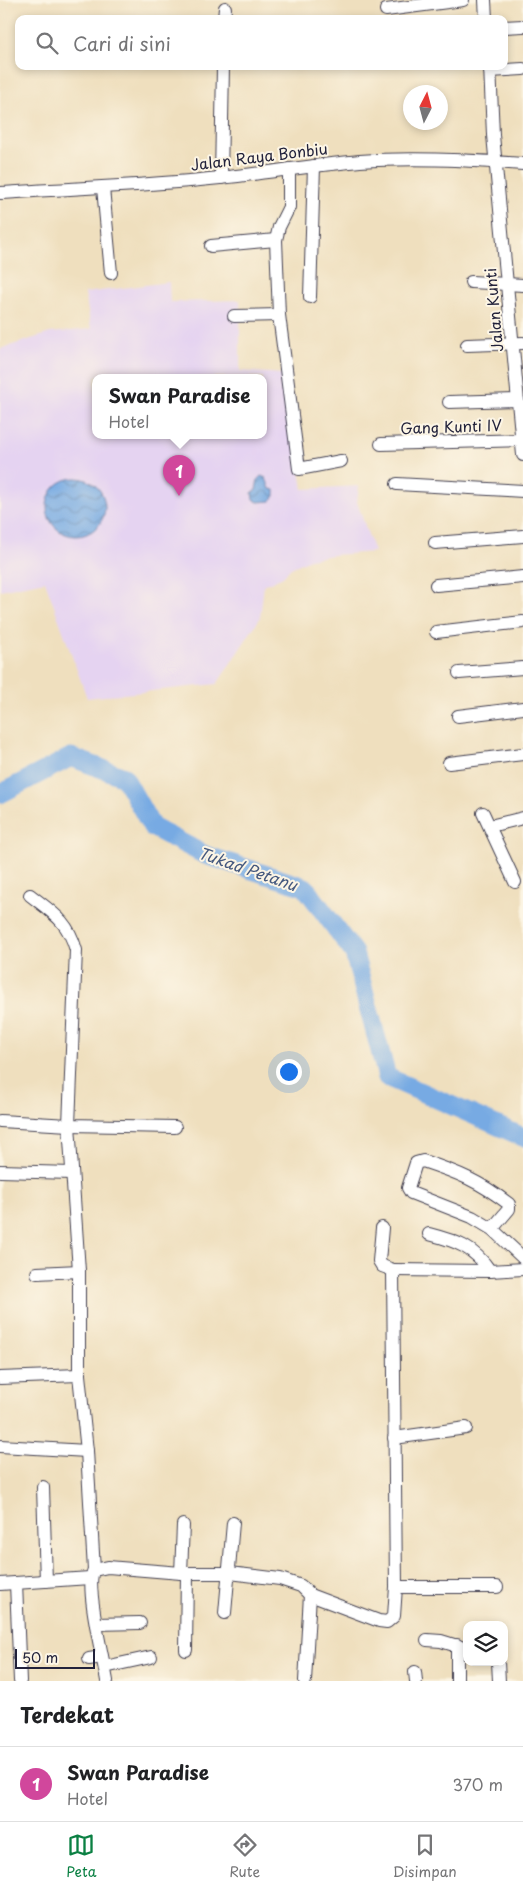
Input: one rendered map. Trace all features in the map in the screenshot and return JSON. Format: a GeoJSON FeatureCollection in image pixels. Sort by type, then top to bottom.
{"type":"FeatureCollection","features":[{"type":"Feature","properties":{"kind":"street"},"geometry":{"type":"LineString","coordinates":[[386,10],[463,0]]}},
{"type":"Feature","properties":{"kind":"street"},"geometry":{"type":"LineString","coordinates":[[485,0],[486,15]]}},
{"type":"Feature","properties":{"kind":"street"},"geometry":{"type":"LineString","coordinates":[[508,28],[523,26]]}},
{"type":"Feature","properties":{"kind":"street"},"geometry":{"type":"LineString","coordinates":[[508,69],[523,69]]}},
{"type":"Feature","properties":{"kind":"street"},"geometry":{"type":"LineString","coordinates":[[221,178],[223,70]]}},
{"type":"Feature","properties":{"kind":"street","name":"Jalan Kunti"},"geometry":{"type":"LineString","coordinates":[[490,70],[496,162],[508,284],[518,343],[518,400],[523,454]]}},
{"type":"Feature","properties":{"kind":"street","name":"Jalan Raya Bonbiu"},"geometry":{"type":"LineString","coordinates":[[0,193],[103,188],[221,178],[314,166],[389,160],[523,164]]}},
{"type":"Feature","properties":{"kind":"street"},"geometry":{"type":"LineString","coordinates":[[310,297],[314,166]]}},
{"type":"Feature","properties":{"kind":"street"},"geometry":{"type":"LineString","coordinates":[[289,169],[289,207],[279,227],[276,240],[279,315],[299,468],[341,461]]}},
{"type":"Feature","properties":{"kind":"street"},"geometry":{"type":"LineString","coordinates":[[103,188],[111,273]]}},
{"type":"Feature","properties":{"kind":"street"},"geometry":{"type":"LineString","coordinates":[[211,246],[276,240]]}},
{"type":"Feature","properties":{"kind":"street"},"geometry":{"type":"LineString","coordinates":[[471,282],[523,285]]}},
{"type":"Feature","properties":{"kind":"street"},"geometry":{"type":"LineString","coordinates":[[234,316],[279,315]]}},
{"type":"Feature","properties":{"kind":"street"},"geometry":{"type":"LineString","coordinates":[[467,345],[518,343]]}},
{"type":"Feature","properties":{"kind":"street"},"geometry":{"type":"LineString","coordinates":[[449,402],[518,400]]}},
{"type":"Feature","properties":{"kind":"street","name":"Gang Kunti IV"},"geometry":{"type":"LineString","coordinates":[[382,444],[521,440]]}},
{"type":"Feature","properties":{"kind":"street"},"geometry":{"type":"LineString","coordinates":[[397,484],[523,491]]}},
{"type":"Feature","properties":{"kind":"street"},"geometry":{"type":"LineString","coordinates":[[435,543],[523,536]]}},
{"type":"Feature","properties":{"kind":"street"},"geometry":{"type":"LineString","coordinates":[[436,585],[523,578]]}},
{"type":"Feature","properties":{"kind":"street"},"geometry":{"type":"LineString","coordinates":[[436,632],[523,622]]}},
{"type":"Feature","properties":{"kind":"street"},"geometry":{"type":"LineString","coordinates":[[459,673],[523,668]]}},
{"type":"Feature","properties":{"kind":"street"},"geometry":{"type":"LineString","coordinates":[[458,716],[523,708]]}},
{"type":"Feature","properties":{"kind":"street"},"geometry":{"type":"LineString","coordinates":[[449,763],[523,754]]}},
{"type":"Feature","properties":{"kind":"street"},"geometry":{"type":"LineString","coordinates":[[483,813],[515,882]]}},
{"type":"Feature","properties":{"kind":"street"},"geometry":{"type":"LineString","coordinates":[[490,826],[523,818]]}},
{"type":"Feature","properties":{"kind":"street"},"geometry":{"type":"LineString","coordinates":[[30,895],[59,918],[71,934],[76,950],[69,1126],[79,1271],[79,1375],[87,1451],[96,1624],[107,1681]]}},
{"type":"Feature","properties":{"kind":"street"},"geometry":{"type":"LineString","coordinates":[[0,1121],[69,1126],[175,1126]]}},
{"type":"Feature","properties":{"kind":"street"},"geometry":{"type":"LineString","coordinates":[[492,1229],[509,1209],[509,1204],[488,1188],[467,1176],[423,1161],[417,1162],[408,1188],[411,1193],[472,1217],[492,1229],[523,1258]]}},
{"type":"Feature","properties":{"kind":"street"},"geometry":{"type":"LineString","coordinates":[[0,1171],[72,1173]]}},
{"type":"Feature","properties":{"kind":"street"},"geometry":{"type":"LineString","coordinates":[[382,1228],[379,1261],[382,1266],[393,1270],[490,1271],[523,1269]]}},
{"type":"Feature","properties":{"kind":"street"},"geometry":{"type":"LineString","coordinates":[[429,1234],[452,1240],[473,1251],[483,1260],[490,1271]]}},
{"type":"Feature","properties":{"kind":"street"},"geometry":{"type":"LineString","coordinates":[[0,1584],[46,1581],[92,1574],[108,1567],[280,1578],[301,1586],[310,1595],[379,1622],[390,1620],[394,1616],[396,1587],[393,1270]]}},
{"type":"Feature","properties":{"kind":"street"},"geometry":{"type":"LineString","coordinates":[[37,1273],[79,1271]]}},
{"type":"Feature","properties":{"kind":"street"},"geometry":{"type":"LineString","coordinates":[[0,1378],[79,1375]]}},
{"type":"Feature","properties":{"kind":"street"},"geometry":{"type":"LineString","coordinates":[[394,1438],[466,1428]]}},
{"type":"Feature","properties":{"kind":"street"},"geometry":{"type":"LineString","coordinates":[[0,1446],[87,1451]]}},
{"type":"Feature","properties":{"kind":"street"},"geometry":{"type":"LineString","coordinates":[[43,1487],[46,1581]]}},
{"type":"Feature","properties":{"kind":"street"},"geometry":{"type":"LineString","coordinates":[[225,1613],[230,1574],[233,1523]]}},
{"type":"Feature","properties":{"kind":"street"},"geometry":{"type":"LineString","coordinates":[[183,1525],[186,1650]]}},
{"type":"Feature","properties":{"kind":"street"},"geometry":{"type":"LineString","coordinates":[[16,1583],[20,1681]]}},
{"type":"Feature","properties":{"kind":"street"},"geometry":{"type":"LineString","coordinates":[[396,1587],[497,1587]]}},
{"type":"Feature","properties":{"kind":"street"},"geometry":{"type":"LineString","coordinates":[[306,1681],[310,1595]]}},
{"type":"Feature","properties":{"kind":"street"},"geometry":{"type":"LineString","coordinates":[[96,1624],[140,1623]]}},
{"type":"Feature","properties":{"kind":"street"},"geometry":{"type":"LineString","coordinates":[[427,1640],[462,1647],[457,1681]]}},
{"type":"Feature","properties":{"kind":"street"},"geometry":{"type":"LineString","coordinates":[[89,1659],[104,1662],[150,1657]]}},
{"type":"Feature","properties":{"kind":"street"},"geometry":{"type":"LineString","coordinates":[[498,1666],[499,1681]]}},
{"type":"Feature","properties":{"kind":"shaded area"},"geometry":{"type":"Polygon","coordinates":[[[169,282],[170,302],[240,300],[240,371],[284,374],[303,489],[359,486],[357,502],[374,552],[310,559],[291,568],[273,582],[264,584],[260,618],[217,684],[87,698],[45,581],[0,590],[0,349],[50,333],[91,329],[85,293],[169,282]]]}},
{"type":"Feature","properties":{"kind":"water"},"geometry":{"type":"Polygon","coordinates":[[[261,476],[266,478],[270,489],[275,490],[275,496],[271,501],[258,502],[253,499],[252,493],[256,490],[258,479],[261,476]]]}},
{"type":"Feature","properties":{"kind":"water"},"geometry":{"type":"Polygon","coordinates":[[[70,478],[82,478],[97,486],[105,501],[105,513],[97,528],[82,536],[70,536],[55,528],[47,513],[47,501],[55,486],[70,478]]]}},
{"type":"Feature","properties":{"kind":"waterway","name":"Tukad Petanu"},"geometry":{"type":"LineString","coordinates":[[0,794],[71,757],[124,777],[152,827],[205,855],[305,887],[354,953],[387,1077],[523,1137]]}},
{"type":"Feature","properties":{"kind":"place","name":"Swan Paradise"},"geometry":{"type":"Point","coordinates":[179,496]}}]}
